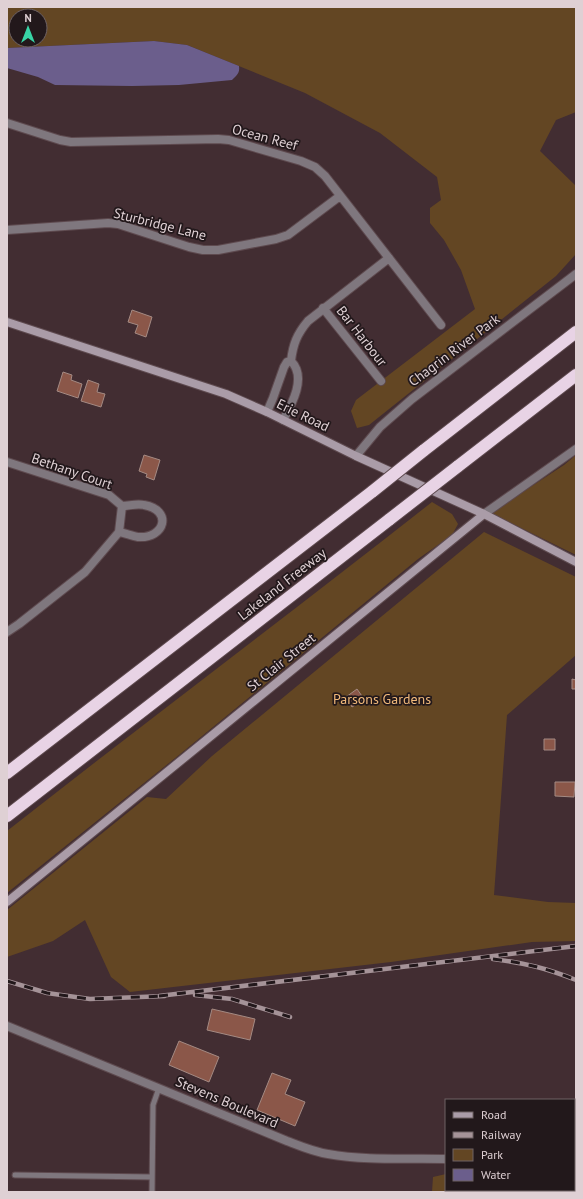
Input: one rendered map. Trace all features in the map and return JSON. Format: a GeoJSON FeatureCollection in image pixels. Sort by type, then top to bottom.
{"type":"FeatureCollection","features":[{"type":"Feature","properties":{"kind":"highway","name":"Lakeland Freeway"},"geometry":{"type":"LineString","coordinates":[[7,773],[373,491],[576,332]]}},
{"type":"Feature","properties":{"kind":"highway","name":"Lakeland Freeway"},"geometry":{"type":"LineString","coordinates":[[7,816],[576,375]]}},
{"type":"Feature","properties":{"kind":"street","name":"Ocean Reef"},"geometry":{"type":"LineString","coordinates":[[7,123],[60,140],[71,142],[229,140],[301,161],[315,167],[325,176],[441,325]]}},
{"type":"Feature","properties":{"kind":"street","name":"Sturbridge Lane"},"geometry":{"type":"LineString","coordinates":[[7,230],[108,223],[118,224],[203,250],[218,250],[276,239],[288,235],[298,229],[340,196]]}},
{"type":"Feature","properties":{"kind":"street"},"geometry":{"type":"LineString","coordinates":[[283,420],[291,406],[296,391],[298,377],[297,370],[291,362],[292,350],[298,332],[323,308],[389,258]]}},
{"type":"Feature","properties":{"kind":"street","name":"Chagrin River Park"},"geometry":{"type":"LineString","coordinates":[[356,456],[380,427],[412,399],[576,274]]}},
{"type":"Feature","properties":{"kind":"street","name":"Bar Harbour"},"geometry":{"type":"LineString","coordinates":[[323,308],[381,381]]}},
{"type":"Feature","properties":{"kind":"street","name":"Erie Road"},"geometry":{"type":"LineString","coordinates":[[7,322],[226,394],[267,412],[356,456],[484,514],[576,562]]}},
{"type":"Feature","properties":{"kind":"street"},"geometry":{"type":"LineString","coordinates":[[267,412],[284,367],[287,362],[291,362]]}},
{"type":"Feature","properties":{"kind":"street","name":"St Clair Street"},"geometry":{"type":"LineString","coordinates":[[7,902],[484,514],[576,448]]}},
{"type":"Feature","properties":{"kind":"street","name":"Bethany Court"},"geometry":{"type":"LineString","coordinates":[[7,462],[109,495],[122,506],[142,504],[152,507],[160,513],[162,518],[161,527],[155,534],[137,537],[119,532]]}},
{"type":"Feature","properties":{"kind":"street"},"geometry":{"type":"LineString","coordinates":[[7,632],[85,572],[119,532],[122,506]]}},
{"type":"Feature","properties":{"kind":"street","name":"Stevens Boulevard"},"geometry":{"type":"LineString","coordinates":[[7,1026],[287,1142],[328,1154],[355,1157],[445,1159]]}},
{"type":"Feature","properties":{"kind":"lane"},"geometry":{"type":"LineString","coordinates":[[152,1192],[153,1105],[159,1088]]}},
{"type":"Feature","properties":{"kind":"lane"},"geometry":{"type":"LineString","coordinates":[[15,1175],[152,1177]]}},
{"type":"Feature","properties":{"kind":"green space"},"geometry":{"type":"Polygon","coordinates":[[[7,7],[576,7],[576,112],[556,120],[540,151],[576,186],[576,254],[556,276],[369,425],[357,428],[351,411],[356,400],[475,309],[461,270],[444,240],[430,223],[430,208],[441,200],[437,177],[380,133],[305,93],[187,45],[154,41],[48,46],[48,8],[8,8],[8,48],[7,7]]]}},
{"type":"Feature","properties":{"kind":"green space"},"geometry":{"type":"Polygon","coordinates":[[[576,455],[576,555],[491,513],[564,465],[576,455]]]}},
{"type":"Feature","properties":{"kind":"green space"},"geometry":{"type":"Polygon","coordinates":[[[432,502],[452,514],[458,524],[452,535],[418,559],[179,755],[7,893],[7,831],[432,502]]]}},
{"type":"Feature","properties":{"kind":"green space","name":"Parsons Gardens"},"geometry":{"type":"Polygon","coordinates":[[[484,532],[576,577],[576,655],[507,715],[494,895],[548,902],[576,903],[576,941],[532,942],[391,962],[130,992],[111,977],[85,920],[53,941],[7,957],[7,910],[147,797],[166,799],[212,756],[484,532]]]}},
{"type":"Feature","properties":{"kind":"green space"},"geometry":{"type":"Polygon","coordinates":[[[445,1174],[445,1191],[575,1191],[576,1175],[576,1192],[432,1192],[433,1177],[445,1174]]]}},
{"type":"Feature","properties":{"kind":"water"},"geometry":{"type":"Polygon","coordinates":[[[154,41],[187,45],[239,66],[239,72],[232,80],[179,85],[55,85],[38,77],[7,68],[7,48],[48,48],[48,46],[154,41]]]}},
{"type":"Feature","properties":{"kind":"building"},"geometry":{"type":"Polygon","coordinates":[[[132,310],[152,317],[146,337],[135,333],[138,325],[128,322],[132,310]]]}},
{"type":"Feature","properties":{"kind":"building"},"geometry":{"type":"Polygon","coordinates":[[[63,372],[72,375],[71,380],[82,384],[78,398],[57,391],[63,372]]]}},
{"type":"Feature","properties":{"kind":"building"},"geometry":{"type":"Polygon","coordinates":[[[88,380],[99,384],[97,392],[105,394],[101,407],[81,401],[88,380]]]}},
{"type":"Feature","properties":{"kind":"building"},"geometry":{"type":"Polygon","coordinates":[[[144,455],[160,460],[154,480],[146,477],[147,474],[139,471],[144,455]]]}},
{"type":"Feature","properties":{"kind":"building"},"geometry":{"type":"Polygon","coordinates":[[[572,679],[576,680],[576,689],[572,689],[572,679]]]}},
{"type":"Feature","properties":{"kind":"building"},"geometry":{"type":"Polygon","coordinates":[[[357,689],[364,699],[352,707],[346,697],[357,689]]]}},
{"type":"Feature","properties":{"kind":"building"},"geometry":{"type":"Polygon","coordinates":[[[544,739],[555,739],[555,750],[544,750],[544,739]]]}},
{"type":"Feature","properties":{"kind":"building"},"geometry":{"type":"Polygon","coordinates":[[[555,782],[575,782],[574,797],[555,796],[555,782]]]}},
{"type":"Feature","properties":{"kind":"building"},"geometry":{"type":"Polygon","coordinates":[[[212,1009],[255,1019],[250,1040],[207,1030],[212,1009]]]}},
{"type":"Feature","properties":{"kind":"building"},"geometry":{"type":"Polygon","coordinates":[[[179,1041],[219,1057],[209,1082],[169,1065],[179,1041]]]}},
{"type":"Feature","properties":{"kind":"building"},"geometry":{"type":"Polygon","coordinates":[[[272,1073],[291,1080],[285,1094],[305,1102],[295,1126],[257,1110],[272,1073]]]}},
{"type":"Feature","properties":{"kind":"railway"},"geometry":{"type":"LineString","coordinates":[[159,996],[576,946]]}},
{"type":"Feature","properties":{"kind":"railway"},"geometry":{"type":"LineString","coordinates":[[493,959],[535,966],[576,980]]}},
{"type":"Feature","properties":{"kind":"railway"},"geometry":{"type":"LineString","coordinates":[[7,981],[47,993],[90,999],[165,996]]}},
{"type":"Feature","properties":{"kind":"railway"},"geometry":{"type":"LineString","coordinates":[[195,995],[232,999],[290,1017]]}}]}
